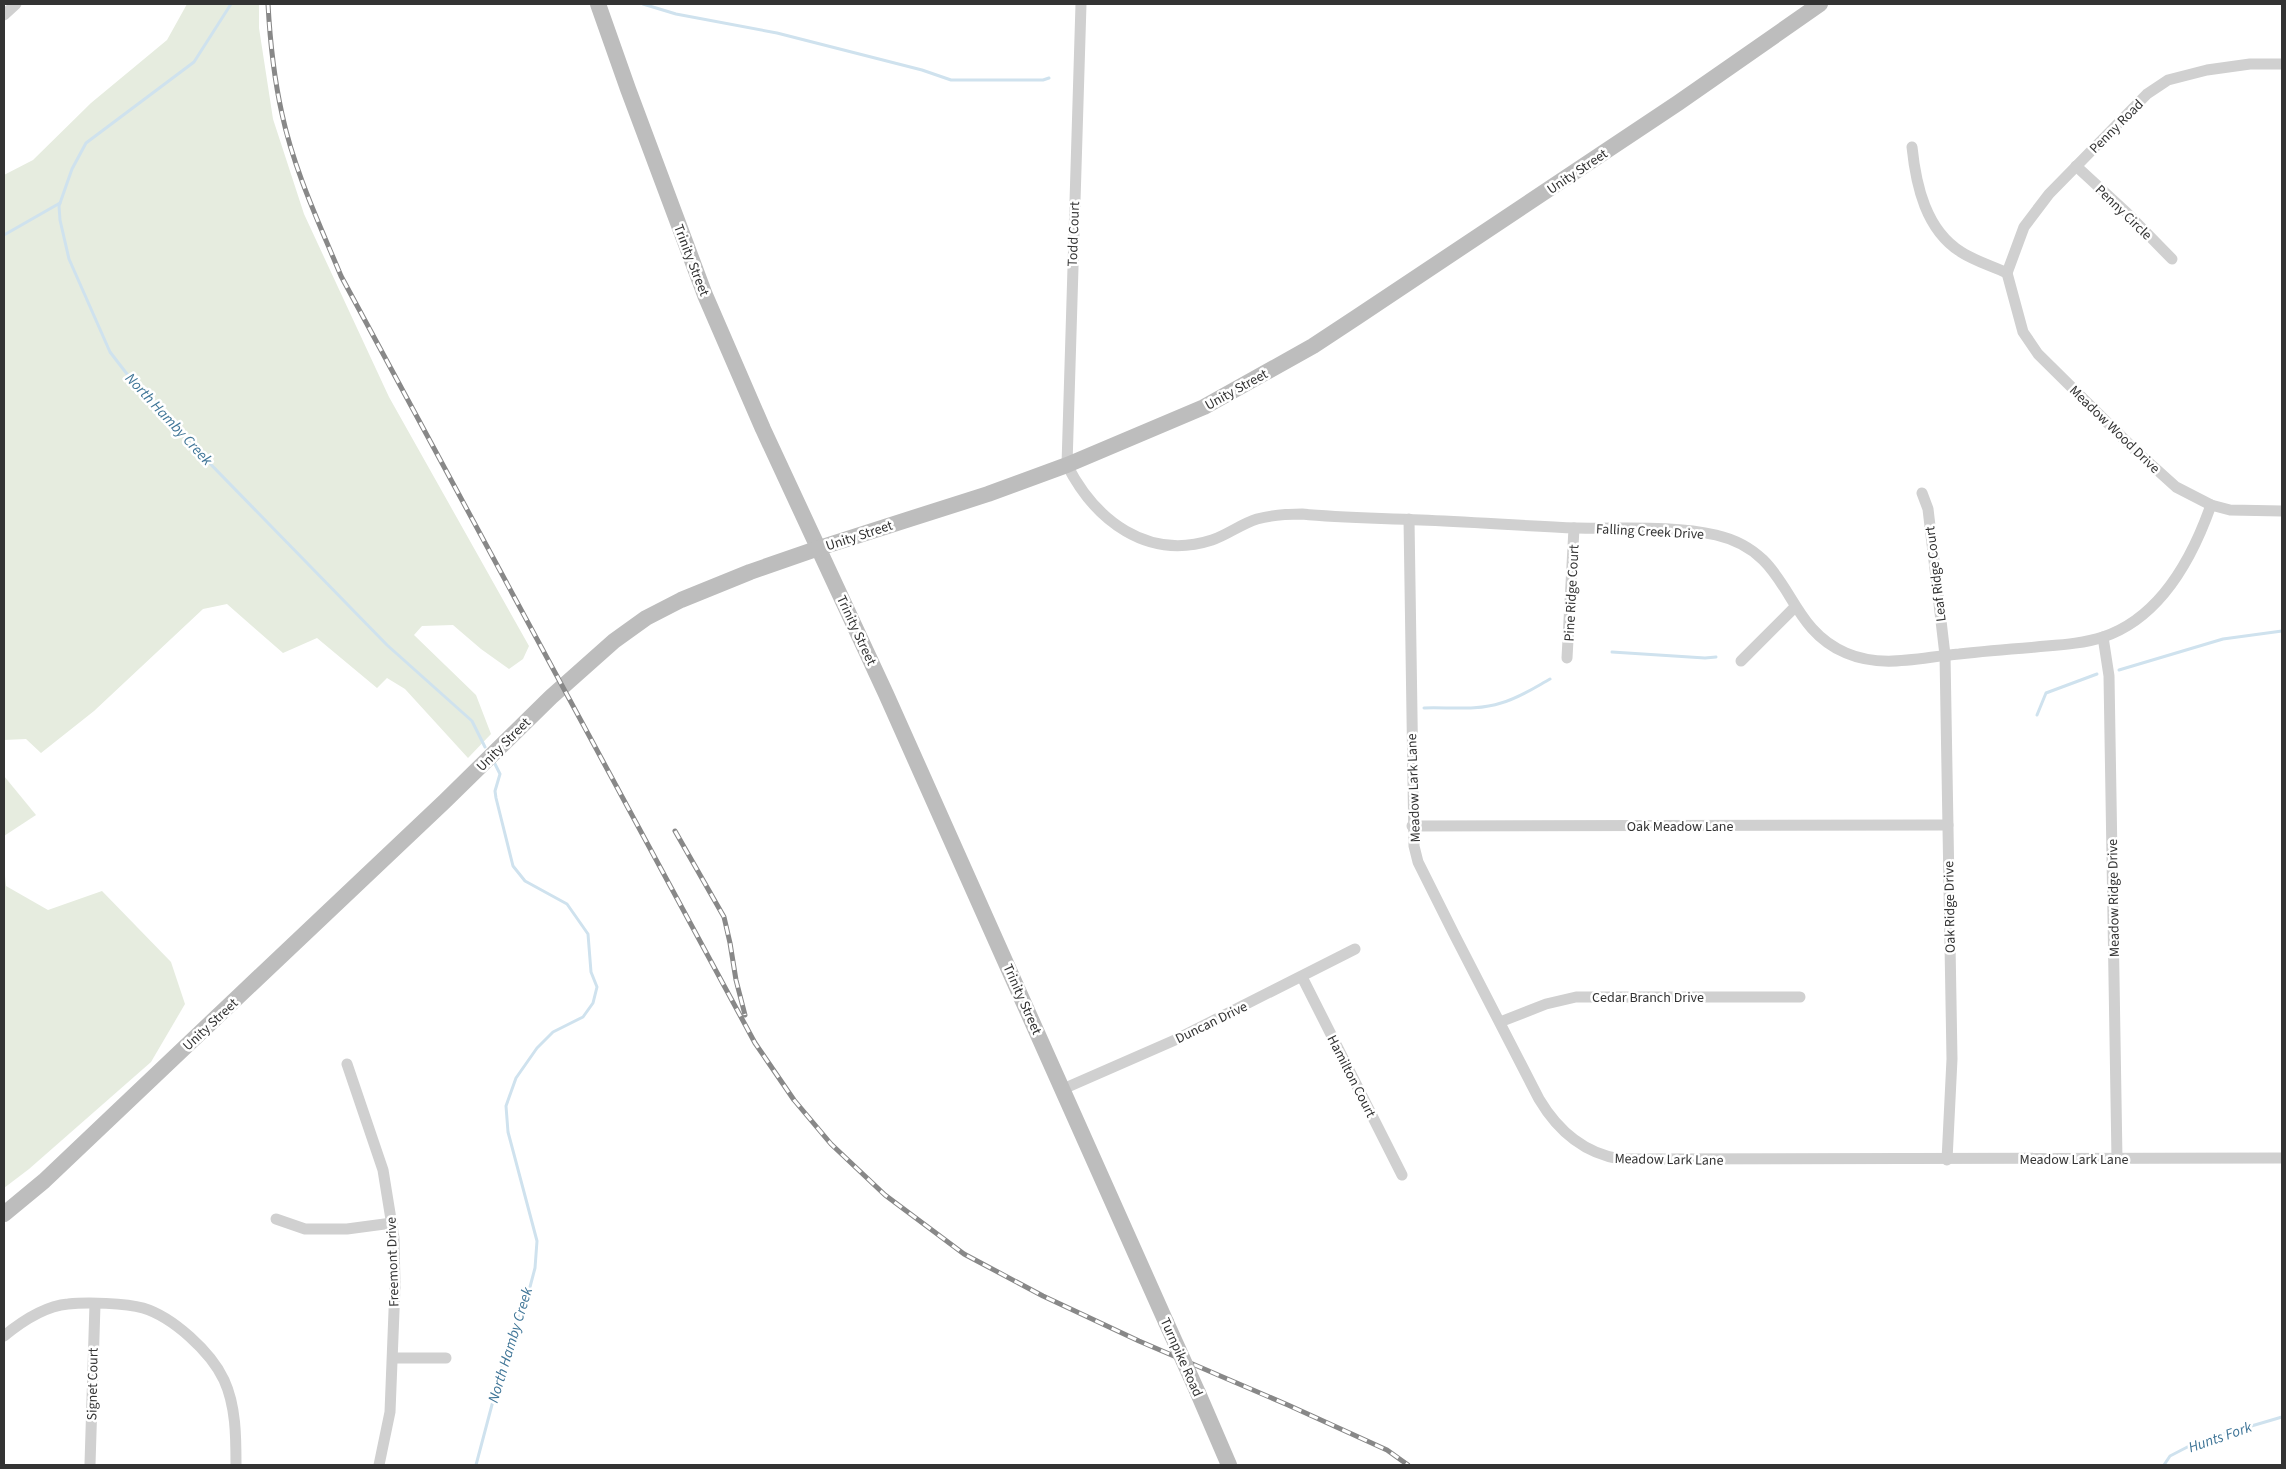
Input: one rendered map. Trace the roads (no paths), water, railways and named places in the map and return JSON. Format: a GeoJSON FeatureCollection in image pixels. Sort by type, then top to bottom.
{"type":"FeatureCollection","features":[{"type":"Feature","properties":{"kind":"street"},"geometry":{"type":"LineString","coordinates":[[4,15],[16,4]]}},
{"type":"Feature","properties":{"kind":"street","name":"Trinity Street"},"geometry":{"type":"LineString","coordinates":[[598,4],[705,295],[763,429],[819,548],[1063,1089],[1133,1249]]}},
{"type":"Feature","properties":{"kind":"street","name":"Todd Court"},"geometry":{"type":"LineString","coordinates":[[1067,465],[1081,4]]}},
{"type":"Feature","properties":{"kind":"street","name":"Unity Street"},"geometry":{"type":"LineString","coordinates":[[4,1214],[50,1175],[445,801],[550,697],[614,641],[646,618],[681,600],[750,572],[988,494],[1067,465],[1204,407],[1313,346],[1670,108],[1820,4]]}},
{"type":"Feature","properties":{"kind":"street","name":"Penny Road"},"geometry":{"type":"LineString","coordinates":[[2007,273],[2024,227],[2049,194],[2147,94],[2168,80],[2207,70],[2250,64],[2282,64]]}},
{"type":"Feature","properties":{"kind":"street"},"geometry":{"type":"LineString","coordinates":[[1912,147],[1915,177],[1926,207],[1939,233],[1961,252],[2007,273]]}},
{"type":"Feature","properties":{"kind":"street","name":"Penny Circle"},"geometry":{"type":"LineString","coordinates":[[2076,166],[2127,213],[2172,259]]}},
{"type":"Feature","properties":{"kind":"street","name":"Meadow Wood Drive"},"geometry":{"type":"LineString","coordinates":[[2007,273],[2023,332],[2038,354],[2135,450],[2176,487],[2211,506],[2230,510],[2282,510]]}},
{"type":"Feature","properties":{"kind":"street","name":"Falling Creek Drive"},"geometry":{"type":"LineString","coordinates":[[1067,465],[1076,482],[1096,509],[1135,538],[1179,546],[1212,540],[1256,520],[1280,515],[1574,528],[1675,530],[1717,535],[1751,549],[1765,560],[1784,584],[1796,607],[1812,629],[1826,641],[1846,653],[1871,660],[1897,662],[1945,655],[2067,644],[2103,637],[2142,614],[2168,589],[2201,534],[2211,506]]}},
{"type":"Feature","properties":{"kind":"street","name":"Leaf Ridge Court"},"geometry":{"type":"LineString","coordinates":[[1922,494],[1928,508],[1945,655]]}},
{"type":"Feature","properties":{"kind":"street","name":"Meadow Lark Lane"},"geometry":{"type":"LineString","coordinates":[[1409,520],[1412,826],[1418,862],[1550,1117],[1570,1138],[1585,1148],[1605,1157],[1620,1159],[2282,1158]]}},
{"type":"Feature","properties":{"kind":"street","name":"Pine Ridge Court"},"geometry":{"type":"LineString","coordinates":[[1567,658],[1574,528]]}},
{"type":"Feature","properties":{"kind":"street"},"geometry":{"type":"LineString","coordinates":[[1741,660],[1796,607]]}},
{"type":"Feature","properties":{"kind":"street","name":"Meadow Ridge Drive"},"geometry":{"type":"LineString","coordinates":[[2103,637],[2109,676],[2117,1159]]}},
{"type":"Feature","properties":{"kind":"street","name":"Oak Ridge Drive"},"geometry":{"type":"LineString","coordinates":[[1945,655],[1952,1059],[1947,1160]]}},
{"type":"Feature","properties":{"kind":"street","name":"Oak Meadow Lane"},"geometry":{"type":"LineString","coordinates":[[1412,826],[1948,825]]}},
{"type":"Feature","properties":{"kind":"street","name":"Duncan Drive"},"geometry":{"type":"LineString","coordinates":[[1063,1089],[1175,1040],[1355,949]]}},
{"type":"Feature","properties":{"kind":"street","name":"Hamilton Court"},"geometry":{"type":"LineString","coordinates":[[1302,977],[1402,1175]]}},
{"type":"Feature","properties":{"kind":"street","name":"Cedar Branch Drive"},"geometry":{"type":"LineString","coordinates":[[1500,1022],[1546,1004],[1576,997],[1800,997]]}},
{"type":"Feature","properties":{"kind":"street","name":"Freemont Drive"},"geometry":{"type":"LineString","coordinates":[[347,1064],[383,1170],[392,1223],[395,1278],[393,1358],[390,1412],[379,1465]]}},
{"type":"Feature","properties":{"kind":"street"},"geometry":{"type":"LineString","coordinates":[[276,1220],[305,1229],[347,1229],[392,1223]]}},
{"type":"Feature","properties":{"kind":"street","name":"Turnpike Road"},"geometry":{"type":"LineString","coordinates":[[1133,1249],[1229,1465]]}},
{"type":"Feature","properties":{"kind":"street"},"geometry":{"type":"LineString","coordinates":[[4,1336],[14,1327],[44,1311],[66,1304],[144,1308],[178,1326],[207,1352],[224,1379],[234,1408],[236,1465]]}},
{"type":"Feature","properties":{"kind":"street","name":"Signet Court"},"geometry":{"type":"LineString","coordinates":[[90,1464],[95,1304]]}},
{"type":"Feature","properties":{"kind":"street"},"geometry":{"type":"LineString","coordinates":[[393,1358],[446,1358]]}},
{"type":"Feature","properties":{"kind":"waterway","name":"North Hamby Creek"},"geometry":{"type":"LineString","coordinates":[[231,4],[194,62],[86,143],[72,169],[59,206],[60,220],[69,259],[110,352],[144,396],[387,645],[472,721],[485,747]]}},
{"type":"Feature","properties":{"kind":"waterway"},"geometry":{"type":"LineString","coordinates":[[643,4],[676,14],[777,33],[922,70],[951,80],[1043,80],[1049,78]]}},
{"type":"Feature","properties":{"kind":"waterway"},"geometry":{"type":"LineString","coordinates":[[4,235],[60,203]]}},
{"type":"Feature","properties":{"kind":"waterway"},"geometry":{"type":"LineString","coordinates":[[2119,670],[2223,639],[2282,631]]}},
{"type":"Feature","properties":{"kind":"waterway"},"geometry":{"type":"LineString","coordinates":[[1612,652],[1705,658],[1716,657]]}},
{"type":"Feature","properties":{"kind":"waterway"},"geometry":{"type":"LineString","coordinates":[[2037,715],[2046,693],[2097,674]]}},
{"type":"Feature","properties":{"kind":"waterway"},"geometry":{"type":"LineString","coordinates":[[1424,708],[1472,708],[1492,705],[1508,701],[1550,679]]}},
{"type":"Feature","properties":{"kind":"waterway","name":"North Hamby Creek"},"geometry":{"type":"LineString","coordinates":[[476,1465],[510,1337],[526,1302],[535,1268],[537,1241],[508,1132],[506,1106],[516,1078],[537,1048],[553,1032],[583,1017],[593,1003],[597,987],[591,972],[588,934],[567,904],[525,881],[513,866],[496,798],[495,791],[500,774],[495,764]]}},
{"type":"Feature","properties":{"kind":"waterway","name":"Hunts Fork"},"geometry":{"type":"LineString","coordinates":[[2164,1465],[2170,1456],[2197,1442],[2282,1417]]}},
{"type":"Feature","properties":{"kind":"railway"},"geometry":{"type":"LineString","coordinates":[[268,4],[271,46],[279,100],[287,135],[308,196],[341,276],[755,1043],[794,1100],[831,1144],[885,1195],[964,1254],[1043,1296],[1139,1341],[1387,1450],[1408,1465]]}},
{"type":"Feature","properties":{"kind":"railway"},"geometry":{"type":"LineString","coordinates":[[675,831],[724,917],[745,1015]]}}]}
